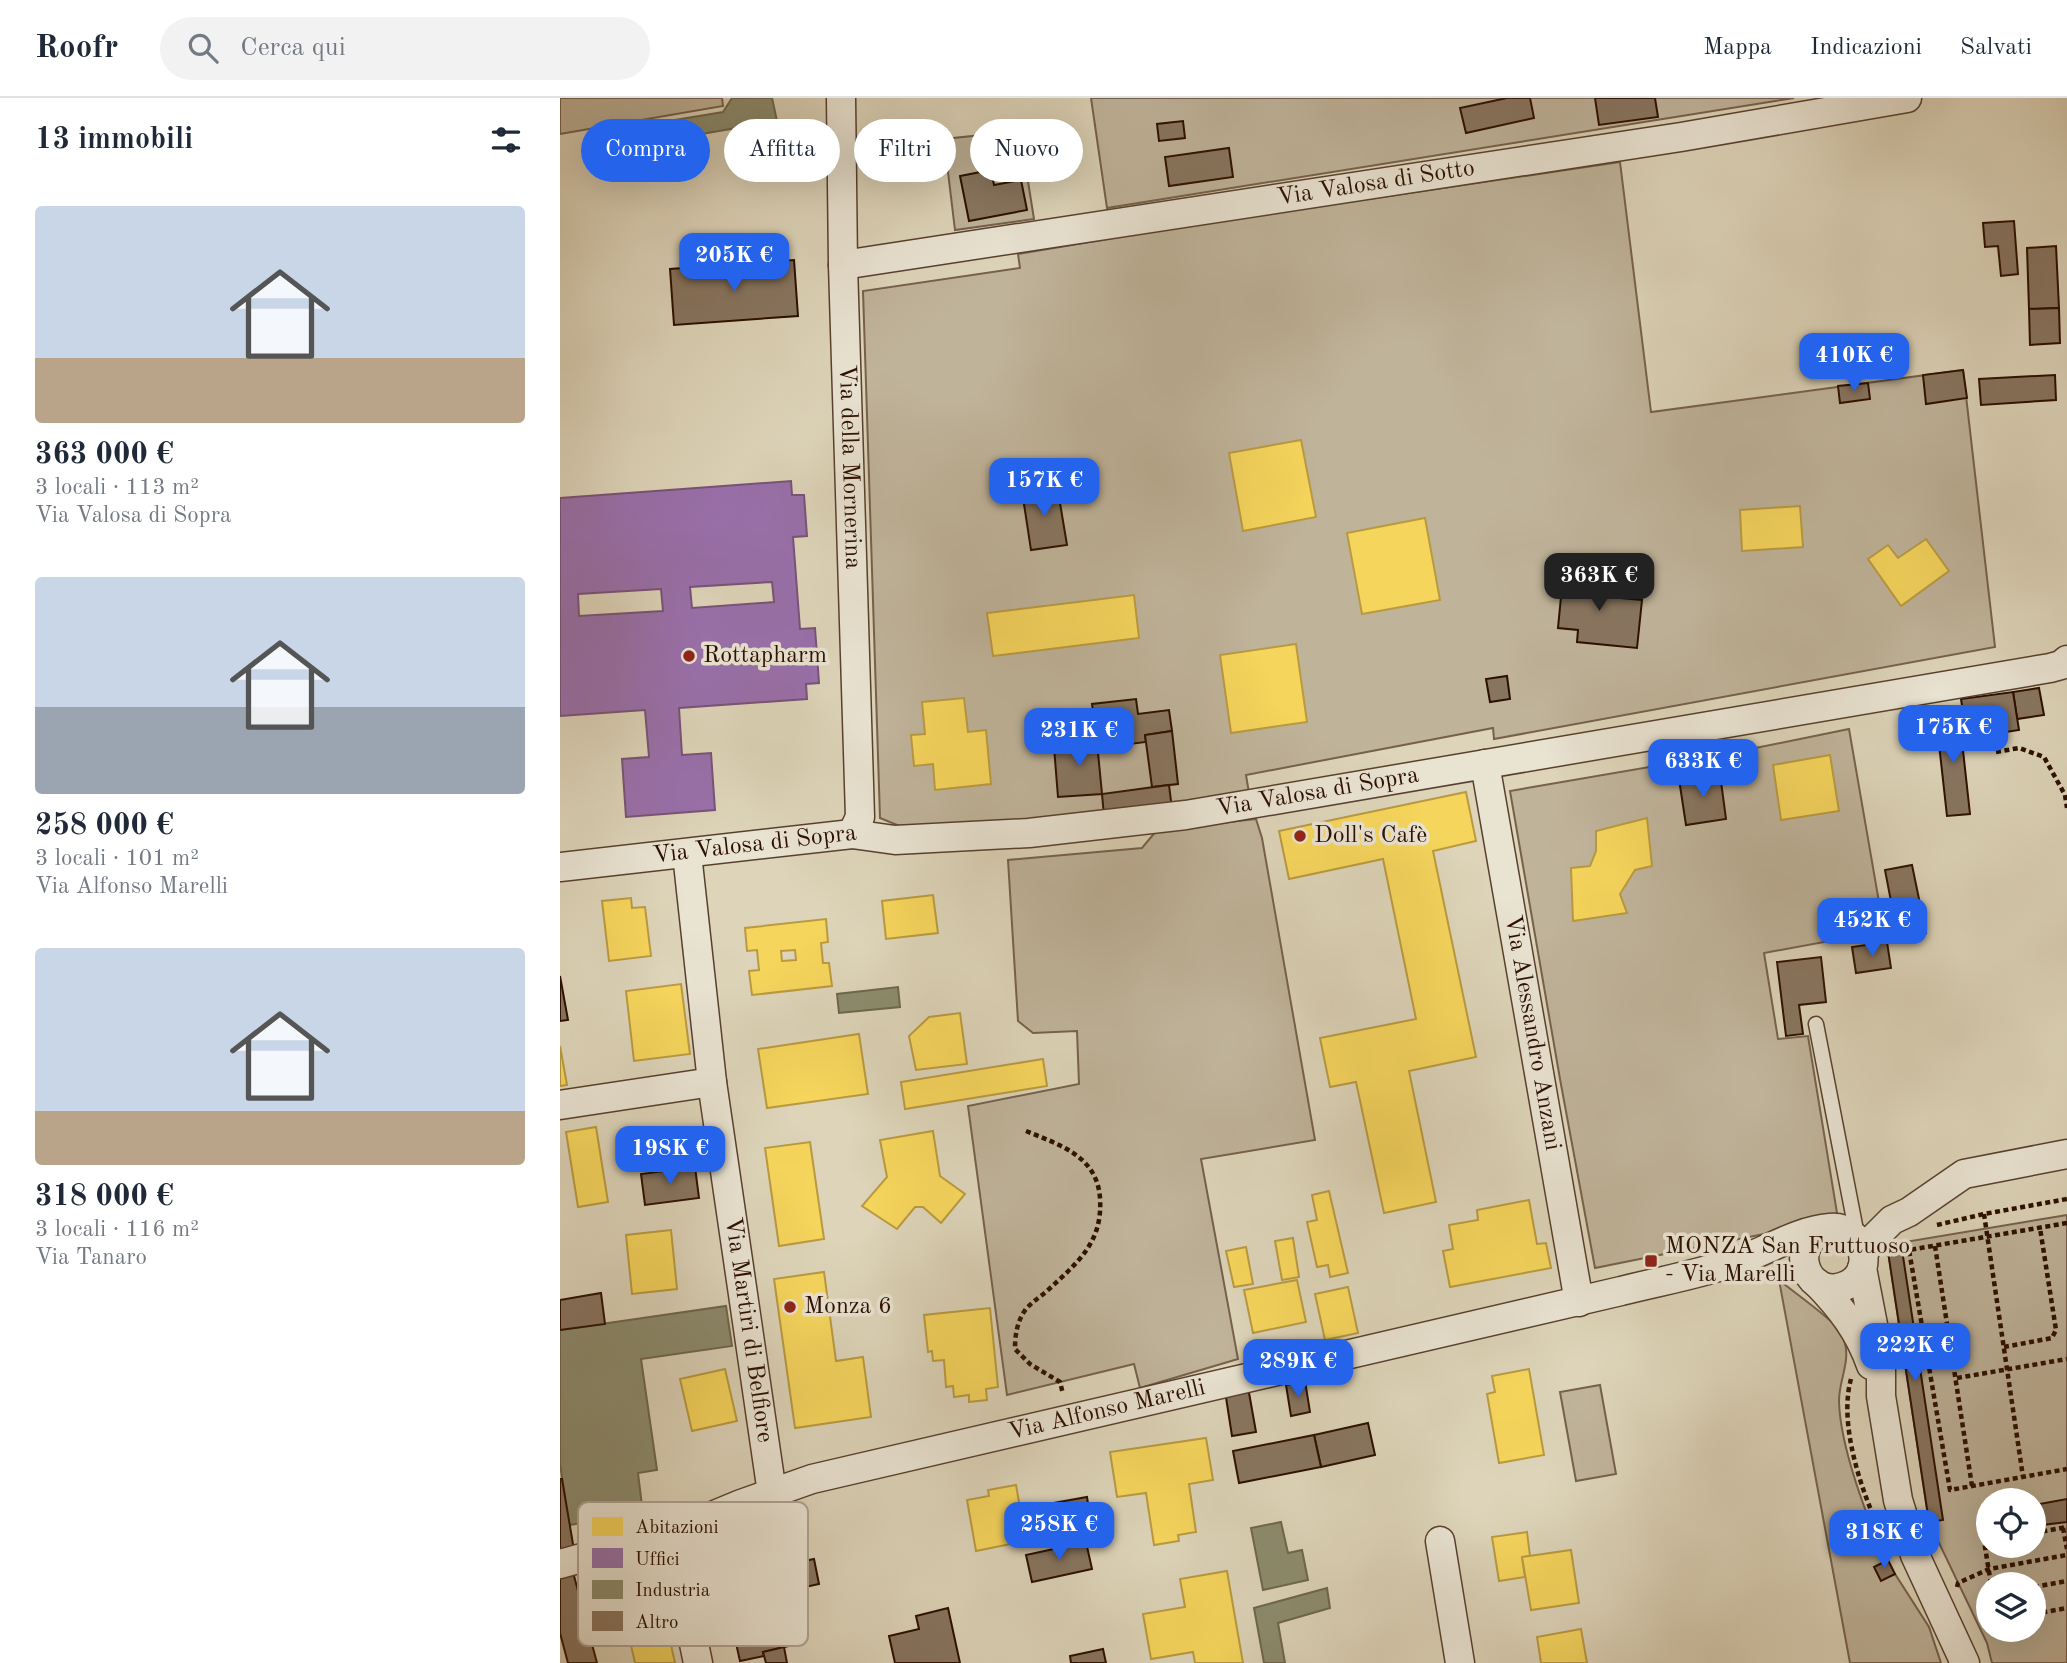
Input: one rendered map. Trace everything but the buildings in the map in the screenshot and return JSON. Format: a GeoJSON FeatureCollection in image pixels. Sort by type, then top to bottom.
{"type":"FeatureCollection","features":[{"type":"Feature","properties":{"kind":"street","name":"Via della Mornerina"},"geometry":{"type":"LineString","coordinates":[[841,98],[843,265],[860,817],[852,834]]}},
{"type":"Feature","properties":{"kind":"street","name":"Via Valosa di Sotto"},"geometry":{"type":"LineString","coordinates":[[843,265],[1681,137],[1907,98]]}},
{"type":"Feature","properties":{"kind":"street","name":"Via Valosa di Sopra"},"geometry":{"type":"LineString","coordinates":[[560,867],[852,834],[895,840],[1042,831],[1186,815],[2050,668],[2067,660]]}},
{"type":"Feature","properties":{"kind":"street","name":"Via Alessandro Anzani"},"geometry":{"type":"LineString","coordinates":[[1485,764],[1579,1301]]}},
{"type":"Feature","properties":{"kind":"street","name":"Via Martiri di Belfiore"},"geometry":{"type":"LineString","coordinates":[[687,854],[712,1082],[772,1493]]}},
{"type":"Feature","properties":{"kind":"street"},"geometry":{"type":"LineString","coordinates":[[560,1105],[712,1082]]}},
{"type":"Feature","properties":{"kind":"street","name":"Via Alfonso Marelli"},"geometry":{"type":"LineString","coordinates":[[1741,1260],[1791,1265],[1829,1288],[1844,1287],[1856,1279],[1869,1243],[1911,1219],[1964,1174],[2067,1154]]}},
{"type":"Feature","properties":{"kind":"street","name":"Via Alfonso Marelli"},"geometry":{"type":"LineString","coordinates":[[749,1502],[824,1476],[1579,1301],[1741,1260],[1787,1238],[1839,1227],[1911,1219]]}},
{"type":"Feature","properties":{"kind":"street"},"geometry":{"type":"LineString","coordinates":[[1881,1396],[1853,1324],[1812,1278],[1803,1258],[1806,1246],[1814,1236],[1839,1227],[1854,1236],[1863,1260],[1881,1366],[1881,1396],[1898,1500],[1912,1544],[1965,1663]]}},
{"type":"Feature","properties":{"kind":"street"},"geometry":{"type":"LineString","coordinates":[[1440,1541],[1461,1663]]}},
{"type":"Feature","properties":{"kind":"street","name":"Via Alfonso Marelli"},"geometry":{"type":"LineString","coordinates":[[560,1564],[578,1559]]}},
{"type":"Feature","properties":{"kind":"lane"},"geometry":{"type":"LineString","coordinates":[[1816,1024],[1839,1227]]}},
{"type":"Feature","properties":{"kind":"path"},"geometry":{"type":"LineString","coordinates":[[1996,752],[2019,748],[2044,757],[2065,795],[2067,808]]}},
{"type":"Feature","properties":{"kind":"path"},"geometry":{"type":"LineString","coordinates":[[1026,1131],[1051,1141],[1086,1162],[1099,1182],[1101,1213],[1093,1244],[1071,1269],[1026,1309],[1015,1331],[1015,1349],[1030,1364],[1060,1382],[1070,1419]]}},
{"type":"Feature","properties":{"kind":"path"},"geometry":{"type":"LineString","coordinates":[[1911,1219],[1984,1214],[2067,1199]]}},
{"type":"Feature","properties":{"kind":"path"},"geometry":{"type":"LineString","coordinates":[[1984,1214],[2023,1477]]}},
{"type":"Feature","properties":{"kind":"path"},"geometry":{"type":"LineString","coordinates":[[2067,1223],[1909,1251],[1950,1490],[2067,1469]]}},
{"type":"Feature","properties":{"kind":"path"},"geometry":{"type":"LineString","coordinates":[[2004,1347],[2052,1338],[2056,1330],[2040,1228]]}},
{"type":"Feature","properties":{"kind":"path"},"geometry":{"type":"LineString","coordinates":[[1935,1246],[1972,1486]]}},
{"type":"Feature","properties":{"kind":"path"},"geometry":{"type":"LineString","coordinates":[[1957,1378],[2067,1359]]}},
{"type":"Feature","properties":{"kind":"path"},"geometry":{"type":"LineString","coordinates":[[2046,1531],[2065,1527],[2067,1549]]}},
{"type":"Feature","properties":{"kind":"path"},"geometry":{"type":"LineString","coordinates":[[1989,1569],[2067,1555]]}},
{"type":"Feature","properties":{"kind":"path"},"geometry":{"type":"LineString","coordinates":[[1987,1558],[1989,1572]]}},
{"type":"Feature","properties":{"kind":"path"},"geometry":{"type":"LineString","coordinates":[[2046,1585],[2067,1581]]}},
{"type":"Feature","properties":{"kind":"path"},"geometry":{"type":"LineString","coordinates":[[2046,1612],[2067,1608]]}},
{"type":"Feature","properties":{"kind":"shaded area"},"geometry":{"type":"Polygon","coordinates":[[[560,98],[722,98],[723,106],[647,119],[581,119],[581,130],[560,134],[560,98]]]}},
{"type":"Feature","properties":{"kind":"shaded area"},"geometry":{"type":"Polygon","coordinates":[[[1091,98],[1794,98],[1107,208],[1091,98]]]}},
{"type":"Feature","properties":{"kind":"shaded area"},"geometry":{"type":"Polygon","coordinates":[[[970,136],[970,182],[1028,182],[1034,219],[955,230],[949,182],[956,182],[956,138],[970,136]]]}},
{"type":"Feature","properties":{"kind":"shaded area"},"geometry":{"type":"Polygon","coordinates":[[[1620,162],[1651,412],[1963,370],[1995,647],[1494,739],[1493,728],[1246,775],[1249,793],[1104,816],[902,827],[880,818],[863,291],[1020,268],[1018,254],[1179,227],[1620,162]]]}},
{"type":"Feature","properties":{"kind":"shaded area"},"geometry":{"type":"Polygon","coordinates":[[[1849,729],[1884,931],[1764,953],[1778,1039],[1808,1036],[1838,1219],[1595,1268],[1510,791],[1731,753],[1849,729]]]}},
{"type":"Feature","properties":{"kind":"shaded area"},"geometry":{"type":"Polygon","coordinates":[[[1256,819],[1262,838],[1315,1140],[1201,1159],[1238,1359],[1140,1388],[1134,1364],[1007,1395],[968,1106],[1079,1084],[1077,1031],[1033,1033],[1018,1021],[1008,860],[1142,848],[1157,830],[1256,819]]]}},
{"type":"Feature","properties":{"kind":"shaded area"},"geometry":{"type":"Polygon","coordinates":[[[2067,1215],[2067,1663],[1992,1663],[1987,1642],[2046,1642],[2046,1572],[1976,1572],[1976,1620],[1929,1522],[1887,1245],[2067,1215]]]}},
{"type":"Feature","properties":{"kind":"shaded area"},"geometry":{"type":"Polygon","coordinates":[[[1779,1280],[1822,1313],[1841,1332],[1846,1351],[1839,1401],[1844,1439],[1864,1505],[1888,1560],[1875,1567],[1881,1580],[1895,1574],[1929,1627],[1941,1663],[1850,1663],[1779,1280]]]}},
{"type":"Feature","properties":{"kind":"shaded area"},"geometry":{"type":"Polygon","coordinates":[[[1600,1385],[1616,1474],[1576,1481],[1560,1392],[1600,1385]]]}},
{"type":"Feature","properties":{"kind":"place","name":"Rottapharm"},"geometry":{"type":"Point","coordinates":[689,656]}},
{"type":"Feature","properties":{"kind":"place","name":"Doll's Cafè"},"geometry":{"type":"Point","coordinates":[1300,836]}},
{"type":"Feature","properties":{"kind":"place","name":"MONZA San Fruttuoso - Via Marelli"},"geometry":{"type":"Point","coordinates":[1651,1261]}},
{"type":"Feature","properties":{"kind":"place","name":"Monza 6"},"geometry":{"type":"Point","coordinates":[790,1307]}}]}
